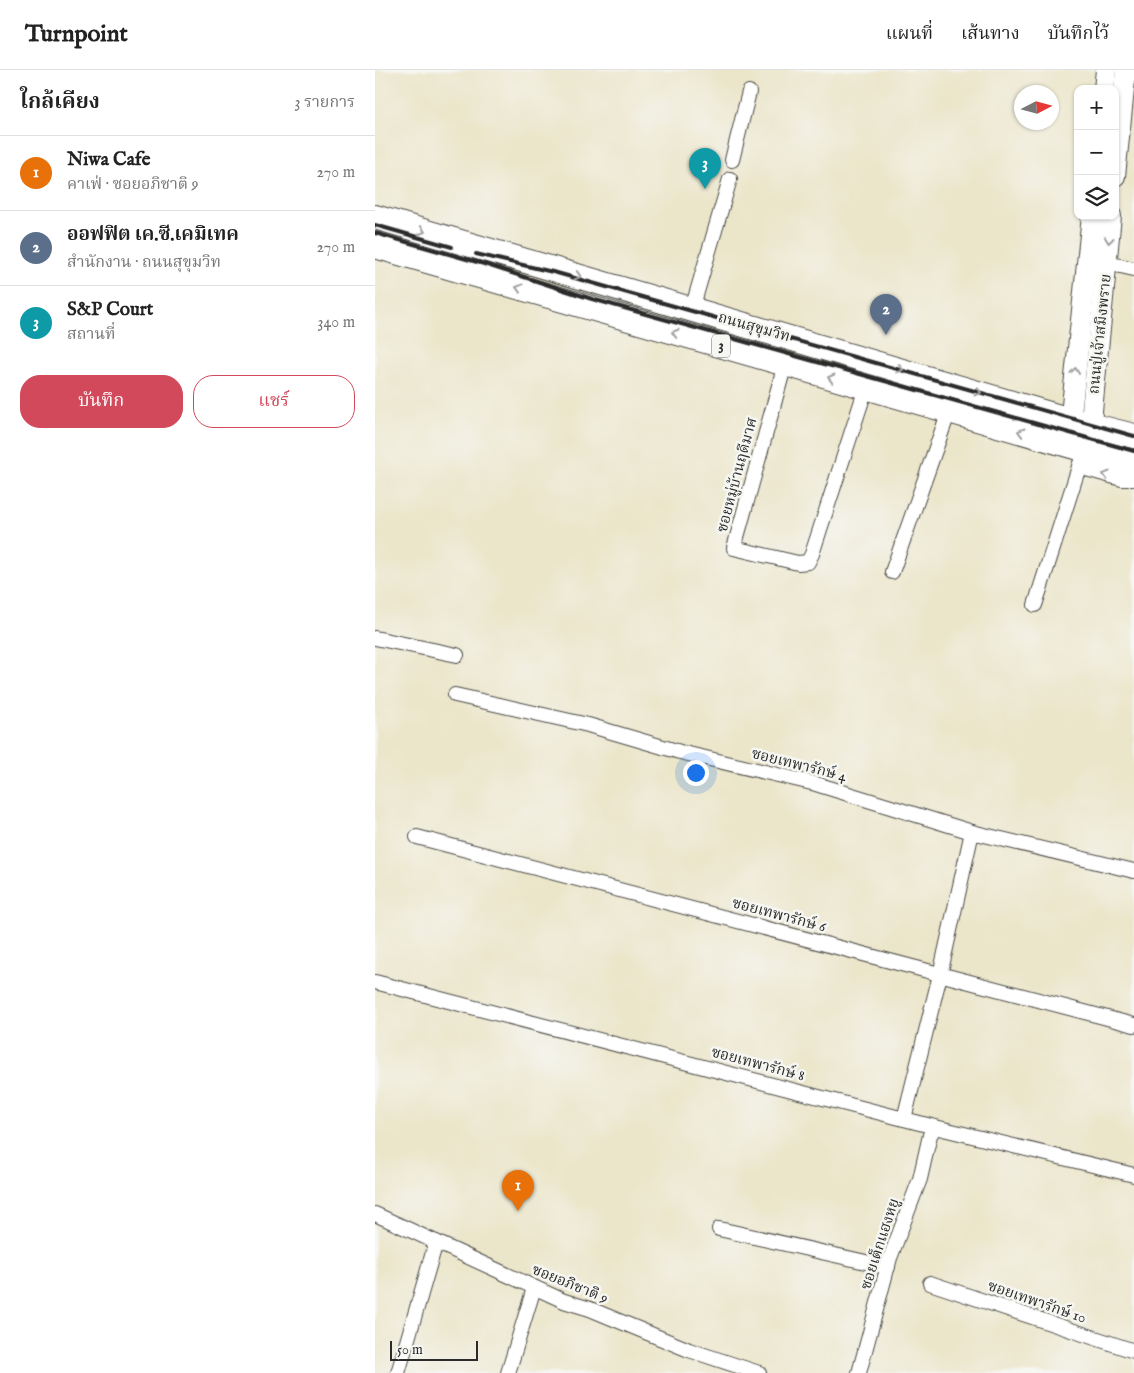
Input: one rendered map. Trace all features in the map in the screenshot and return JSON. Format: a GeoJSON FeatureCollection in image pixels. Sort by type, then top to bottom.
{"type":"FeatureCollection","features":[{"type":"Feature","properties":{"kind":"highway","name":"ถนนสุขุมวิท"},"geometry":{"type":"LineString","coordinates":[[375,217],[1134,436]]}},
{"type":"Feature","properties":{"kind":"highway","name":"ถนนสุขุมวิท"},"geometry":{"type":"LineString","coordinates":[[375,246],[949,412],[1080,454],[1134,464]]}},
{"type":"Feature","properties":{"kind":"main road"},"geometry":{"type":"LineString","coordinates":[[1104,85],[1106,70]]}},
{"type":"Feature","properties":{"kind":"main road"},"geometry":{"type":"LineString","coordinates":[[1115,175],[1126,70]]}},
{"type":"Feature","properties":{"kind":"main road","name":"ถนนปู่เจ้าสมิงพราย"},"geometry":{"type":"LineString","coordinates":[[1080,454],[1092,220]]}},
{"type":"Feature","properties":{"kind":"main road","name":"ถนนปู่เจ้าสมิงพราย"},"geometry":{"type":"LineString","coordinates":[[1081,422],[1107,263],[1111,220]]}},
{"type":"Feature","properties":{"kind":"street"},"geometry":{"type":"LineString","coordinates":[[732,160],[749,92]]}},
{"type":"Feature","properties":{"kind":"street"},"geometry":{"type":"LineString","coordinates":[[692,309],[730,180]]}},
{"type":"Feature","properties":{"kind":"street"},"geometry":{"type":"LineString","coordinates":[[1107,263],[1134,269]]}},
{"type":"Feature","properties":{"kind":"street","name":"ซอยหมู่บ้านฤดีมาศ"},"geometry":{"type":"LineString","coordinates":[[785,364],[734,548],[798,563],[808,562],[866,388]]}},
{"type":"Feature","properties":{"kind":"street"},"geometry":{"type":"LineString","coordinates":[[892,572],[949,412]]}},
{"type":"Feature","properties":{"kind":"street"},"geometry":{"type":"LineString","coordinates":[[1035,605],[1080,454],[1122,479],[1134,479]]}},
{"type":"Feature","properties":{"kind":"street"},"geometry":{"type":"LineString","coordinates":[[375,638],[457,655]]}},
{"type":"Feature","properties":{"kind":"street","name":"ซอยเทพารักษ์ 4"},"geometry":{"type":"LineString","coordinates":[[455,695],[588,725],[680,752],[816,784],[972,832],[1134,871]]}},
{"type":"Feature","properties":{"kind":"street"},"geometry":{"type":"LineString","coordinates":[[904,1119],[940,975],[972,832]]}},
{"type":"Feature","properties":{"kind":"street","name":"ซอยเทพารักษ์ 6"},"geometry":{"type":"LineString","coordinates":[[417,837],[1134,1025]]}},
{"type":"Feature","properties":{"kind":"street","name":"ซอยเทพารักษ์ 8"},"geometry":{"type":"LineString","coordinates":[[375,982],[935,1127],[1134,1175]]}},
{"type":"Feature","properties":{"kind":"street","name":"ซอยเต็กแฮงหยู"},"geometry":{"type":"LineString","coordinates":[[859,1373],[888,1268],[920,1179],[931,1135],[935,1127]]}},
{"type":"Feature","properties":{"kind":"street","name":"ซอยอภิชาติ 9"},"geometry":{"type":"LineString","coordinates":[[375,1214],[564,1301],[590,1309],[689,1350],[759,1373]]}},
{"type":"Feature","properties":{"kind":"street"},"geometry":{"type":"LineString","coordinates":[[719,1229],[888,1268]]}},
{"type":"Feature","properties":{"kind":"street"},"geometry":{"type":"LineString","coordinates":[[398,1373],[436,1242]]}},
{"type":"Feature","properties":{"kind":"street","name":"ซอยเทพารักษ์ 10"},"geometry":{"type":"LineString","coordinates":[[930,1283],[1134,1351]]}},
{"type":"Feature","properties":{"kind":"street"},"geometry":{"type":"LineString","coordinates":[[508,1373],[534,1288]]}},
{"type":"Feature","properties":{"kind":"railway"},"geometry":{"type":"LineString","coordinates":[[375,225],[452,247]]}},
{"type":"Feature","properties":{"kind":"railway"},"geometry":{"type":"LineString","coordinates":[[375,233],[484,264],[592,299],[1134,451]]}},
{"type":"Feature","properties":{"kind":"railway"},"geometry":{"type":"LineString","coordinates":[[476,254],[557,273],[1134,436]]}},
{"type":"Feature","properties":{"kind":"place","name":"S&P Court"},"geometry":{"type":"Point","coordinates":[705,189]}},
{"type":"Feature","properties":{"kind":"place","name":"ออฟฟิต เค.ซี.เคมิเทค"},"geometry":{"type":"Point","coordinates":[886,335]}},
{"type":"Feature","properties":{"kind":"place","name":"Niwa Cafe"},"geometry":{"type":"Point","coordinates":[518,1211]}}]}
